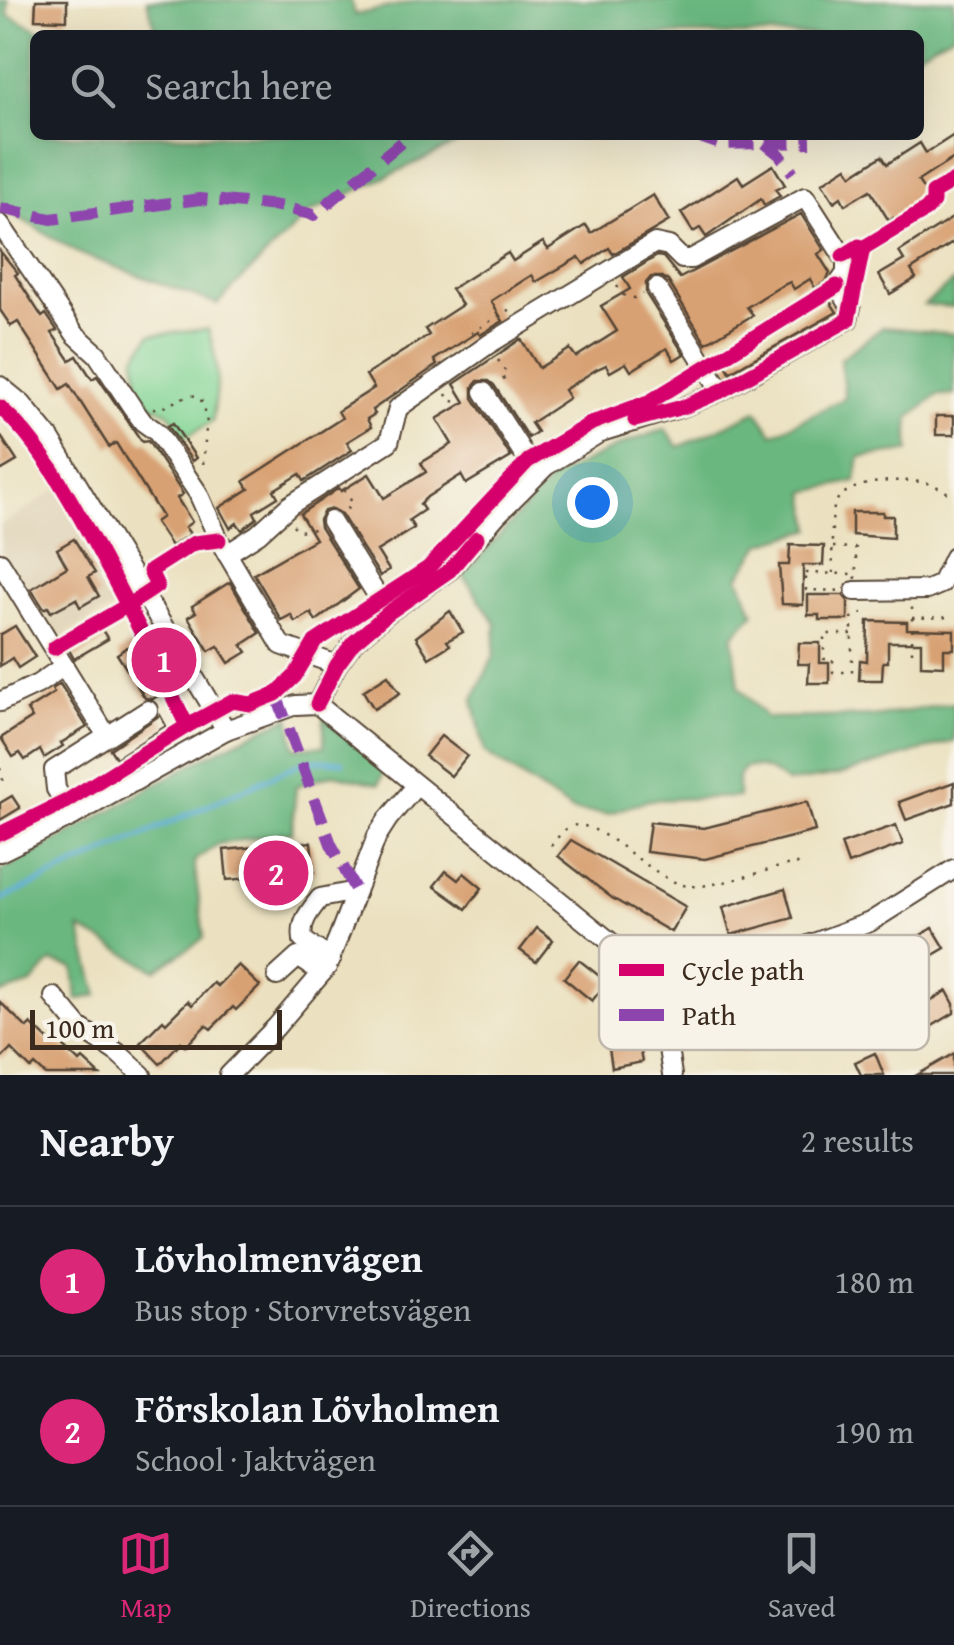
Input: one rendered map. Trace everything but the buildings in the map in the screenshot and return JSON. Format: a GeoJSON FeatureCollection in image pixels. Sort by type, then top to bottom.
{"type":"FeatureCollection","features":[{"type":"Feature","properties":{"kind":"street"},"geometry":{"type":"LineString","coordinates":[[228,554],[290,505],[389,442],[398,408],[489,344],[656,243],[670,246],[682,259],[690,259],[805,196],[846,261],[846,272],[837,286],[851,307],[848,320],[721,391],[601,432],[566,452],[496,516],[450,570],[353,643],[336,664],[317,704]]}},
{"type":"Feature","properties":{"kind":"street"},"geometry":{"type":"LineString","coordinates":[[0,224],[75,334],[97,354],[142,422],[157,432],[198,493],[228,554],[281,644],[336,664]]}},
{"type":"Feature","properties":{"kind":"street"},"geometry":{"type":"LineString","coordinates":[[656,288],[721,391]]}},
{"type":"Feature","properties":{"kind":"street"},"geometry":{"type":"LineString","coordinates":[[0,386],[22,404],[49,437],[226,730]]}},
{"type":"Feature","properties":{"kind":"street"},"geometry":{"type":"LineString","coordinates":[[484,392],[537,475]]}},
{"type":"Feature","properties":{"kind":"street"},"geometry":{"type":"LineString","coordinates":[[331,521],[388,613]]}},
{"type":"Feature","properties":{"kind":"street"},"geometry":{"type":"LineString","coordinates":[[856,582],[886,590],[927,590],[940,584],[954,557]]}},
{"type":"Feature","properties":{"kind":"street"},"geometry":{"type":"LineString","coordinates":[[0,562],[108,736]]}},
{"type":"Feature","properties":{"kind":"street"},"geometry":{"type":"LineString","coordinates":[[0,702],[64,666]]}},
{"type":"Feature","properties":{"kind":"street"},"geometry":{"type":"LineString","coordinates":[[0,852],[74,816],[226,730],[296,706],[317,704],[602,935]]}},
{"type":"Feature","properties":{"kind":"street"},"geometry":{"type":"LineString","coordinates":[[74,816],[56,789],[54,770],[148,710]]}},
{"type":"Feature","properties":{"kind":"street"},"geometry":{"type":"LineString","coordinates":[[229,1075],[327,966],[377,836],[416,786]]}},
{"type":"Feature","properties":{"kind":"street"},"geometry":{"type":"LineString","coordinates":[[837,935],[870,922],[954,869]]}},
{"type":"Feature","properties":{"kind":"street"},"geometry":{"type":"LineString","coordinates":[[327,966],[303,940],[301,929],[320,898],[356,892]]}},
{"type":"Feature","properties":{"kind":"street"},"geometry":{"type":"LineString","coordinates":[[276,976],[298,957],[327,966]]}},
{"type":"Feature","properties":{"kind":"street"},"geometry":{"type":"LineString","coordinates":[[54,998],[80,1027],[142,1075]]}},
{"type":"Feature","properties":{"kind":"street"},"geometry":{"type":"LineString","coordinates":[[668,1050],[672,1075]]}},
{"type":"Feature","properties":{"kind":"path"},"geometry":{"type":"LineString","coordinates":[[132,408],[161,409],[188,395],[200,397],[207,416],[207,447],[198,493]]}},
{"type":"Feature","properties":{"kind":"path"},"geometry":{"type":"LineString","coordinates":[[833,574],[833,506],[851,488],[909,480],[928,483],[954,498]]}},
{"type":"Feature","properties":{"kind":"path"},"geometry":{"type":"LineString","coordinates":[[833,547],[856,548],[856,582]]}},
{"type":"Feature","properties":{"kind":"path"},"geometry":{"type":"LineString","coordinates":[[806,573],[833,574],[856,582],[806,590],[806,573]]}},
{"type":"Feature","properties":{"kind":"path"},"geometry":{"type":"LineString","coordinates":[[852,634],[824,634],[824,659],[833,659],[833,672],[852,672],[852,634],[852,618],[872,608],[886,590]]}},
{"type":"Feature","properties":{"kind":"path"},"geometry":{"type":"LineString","coordinates":[[912,591],[912,652]]}},
{"type":"Feature","properties":{"kind":"path"},"geometry":{"type":"LineString","coordinates":[[912,618],[954,617]]}},
{"type":"Feature","properties":{"kind":"path"},"geometry":{"type":"LineString","coordinates":[[0,768],[5,788]]}},
{"type":"Feature","properties":{"kind":"path"},"geometry":{"type":"LineString","coordinates":[[551,846],[566,828],[580,823],[594,827],[653,872],[688,886],[706,886],[795,863],[800,868]]}},
{"type":"Feature","properties":{"kind":"shaded area"},"geometry":{"type":"Polygon","coordinates":[[[59,488],[123,605],[56,640],[0,549],[0,526],[59,488]]]}},
{"type":"Feature","properties":{"kind":"green space"},"geometry":{"type":"Polygon","coordinates":[[[0,0],[8,0],[8,15],[39,30],[30,30],[30,140],[464,140],[309,213],[217,304],[78,253],[0,206],[0,0]]]}},
{"type":"Feature","properties":{"kind":"green space"},"geometry":{"type":"Polygon","coordinates":[[[147,0],[351,0],[355,15],[420,0],[954,0],[954,33],[924,49],[924,30],[156,30],[147,0]]]}},
{"type":"Feature","properties":{"kind":"green space"},"geometry":{"type":"Polygon","coordinates":[[[954,281],[954,307],[924,305],[954,281]]]}},
{"type":"Feature","properties":{"kind":"green space"},"geometry":{"type":"Polygon","coordinates":[[[883,327],[954,334],[954,395],[938,395],[909,418],[909,451],[860,457],[856,481],[806,492],[812,529],[761,544],[739,577],[754,613],[733,636],[739,687],[767,718],[880,716],[954,703],[954,741],[839,775],[787,783],[767,770],[744,768],[738,776],[738,797],[648,800],[608,814],[573,811],[485,753],[473,700],[494,655],[496,624],[463,575],[552,478],[625,443],[665,429],[679,447],[757,411],[773,434],[845,398],[840,359],[883,327]]]}},
{"type":"Feature","properties":{"kind":"green space"},"geometry":{"type":"Polygon","coordinates":[[[208,329],[217,375],[212,422],[185,437],[169,413],[150,404],[140,390],[135,358],[150,335],[208,329]]]}},
{"type":"Feature","properties":{"kind":"green space"},"geometry":{"type":"Polygon","coordinates":[[[324,716],[386,767],[379,784],[333,774],[296,786],[292,832],[218,844],[194,861],[204,938],[156,970],[80,929],[98,995],[77,1000],[74,968],[51,962],[32,984],[0,994],[0,871],[216,751],[290,717],[295,748],[324,746],[324,716]]]}},
{"type":"Feature","properties":{"kind":"waterway"},"geometry":{"type":"LineString","coordinates":[[0,900],[301,763],[343,762]]}},
{"type":"Feature","properties":{"kind":"marked path"},"geometry":{"type":"LineString","coordinates":[[0,208],[51,219],[200,199],[278,206],[314,215],[404,140]]}},
{"type":"Feature","properties":{"kind":"marked path"},"geometry":{"type":"LineString","coordinates":[[708,140],[720,144],[811,142]]}},
{"type":"Feature","properties":{"kind":"marked path"},"geometry":{"type":"LineString","coordinates":[[765,143],[793,173]]}},
{"type":"Feature","properties":{"kind":"marked path"},"geometry":{"type":"LineString","coordinates":[[276,694],[331,844],[356,891]]}},
{"type":"Feature","properties":{"kind":"cycle path"},"geometry":{"type":"LineString","coordinates":[[843,256],[926,210],[933,202],[933,193],[954,181]]}},
{"type":"Feature","properties":{"kind":"cycle path"},"geometry":{"type":"LineString","coordinates":[[635,420],[686,406],[721,391],[848,320],[863,248]]}},
{"type":"Feature","properties":{"kind":"cycle path"},"geometry":{"type":"LineString","coordinates":[[187,726],[232,701],[251,704],[276,694],[295,676],[315,642],[428,568],[528,461],[592,423],[651,401],[837,286]]}},
{"type":"Feature","properties":{"kind":"cycle path"},"geometry":{"type":"LineString","coordinates":[[0,407],[38,450],[70,499],[187,726],[65,802],[0,834]]}},
{"type":"Feature","properties":{"kind":"cycle path"},"geometry":{"type":"LineString","coordinates":[[317,704],[353,643],[450,570],[477,538]]}},
{"type":"Feature","properties":{"kind":"cycle path"},"geometry":{"type":"LineString","coordinates":[[54,648],[157,586],[150,571],[194,543],[219,540]]}},
{"type":"Feature","properties":{"kind":"place","name":"Lövholmenvägen"},"geometry":{"type":"Point","coordinates":[164,660]}},
{"type":"Feature","properties":{"kind":"place","name":"Förskolan Lövholmen"},"geometry":{"type":"Point","coordinates":[276,873]}}]}
